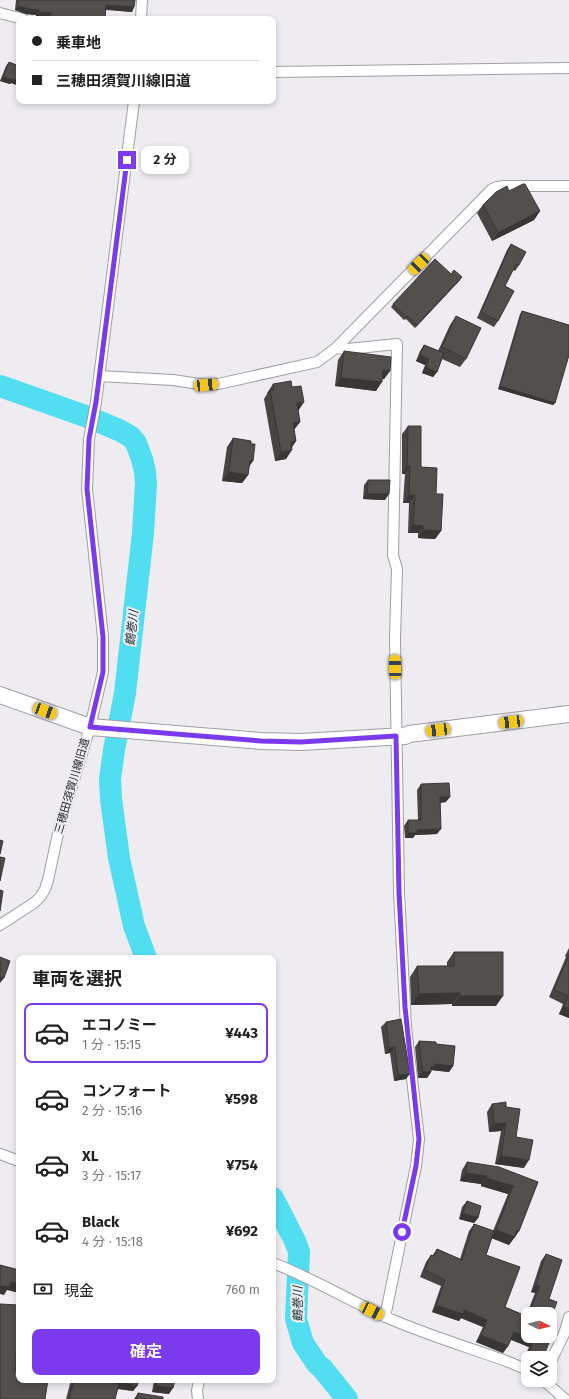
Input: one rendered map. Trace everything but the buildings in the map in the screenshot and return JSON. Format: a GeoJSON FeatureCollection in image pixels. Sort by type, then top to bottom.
{"type":"FeatureCollection","features":[{"type":"Feature","properties":{"kind":"main road"},"geometry":{"type":"LineString","coordinates":[[0,695],[90,727],[269,742],[301,742],[396,736],[569,714]]}},
{"type":"Feature","properties":{"kind":"street"},"geometry":{"type":"LineString","coordinates":[[141,16],[142,0]]}},
{"type":"Feature","properties":{"kind":"street"},"geometry":{"type":"LineString","coordinates":[[0,13],[16,17]]}},
{"type":"Feature","properties":{"kind":"street"},"geometry":{"type":"LineString","coordinates":[[276,72],[569,68]]}},
{"type":"Feature","properties":{"kind":"street","name":"三穂田須賀川線旧道"},"geometry":{"type":"LineString","coordinates":[[0,925],[34,903],[45,889],[61,822],[90,727],[103,672],[103,637],[87,489],[89,439],[96,402],[98,376],[134,104]]}},
{"type":"Feature","properties":{"kind":"street"},"geometry":{"type":"LineString","coordinates":[[98,376],[173,380],[206,385],[218,384],[317,362],[336,348],[492,190],[497,187],[504,186],[569,186]]}},
{"type":"Feature","properties":{"kind":"street"},"geometry":{"type":"LineString","coordinates":[[336,348],[348,349],[398,344],[393,555],[397,568],[395,639],[399,892],[404,1000],[419,1139],[416,1166],[385,1317]]}},
{"type":"Feature","properties":{"kind":"street"},"geometry":{"type":"LineString","coordinates":[[0,1154],[16,1160]]}},
{"type":"Feature","properties":{"kind":"street"},"geometry":{"type":"LineString","coordinates":[[276,1264],[294,1271],[385,1317],[424,1333],[521,1367]]}},
{"type":"Feature","properties":{"kind":"street"},"geometry":{"type":"LineString","coordinates":[[556,1351],[569,1318]]}},
{"type":"Feature","properties":{"kind":"street"},"geometry":{"type":"LineString","coordinates":[[198,1383],[197,1391],[198,1399]]}},
{"type":"Feature","properties":{"kind":"street"},"geometry":{"type":"LineString","coordinates":[[552,1387],[565,1399]]}},
{"type":"Feature","properties":{"kind":"waterway","name":"鶴巻川"},"geometry":{"type":"LineString","coordinates":[[0,386],[88,417],[121,431],[131,437],[136,443],[142,459],[146,484],[143,533],[125,693],[110,779],[111,799],[119,858],[134,926],[145,955]]}},
{"type":"Feature","properties":{"kind":"waterway","name":"鶴巻川"},"geometry":{"type":"LineString","coordinates":[[276,1204],[299,1252],[296,1319],[303,1343],[317,1364],[347,1399]]}},
{"type":"Feature","properties":{"kind":"route"},"geometry":{"type":"LineString","coordinates":[[127,160],[98,376],[96,402],[89,439],[87,489],[103,637],[103,672],[90,727],[261,741],[301,742],[396,736],[399,892],[406,1027],[419,1139],[418,1156],[402,1232]]}}]}
